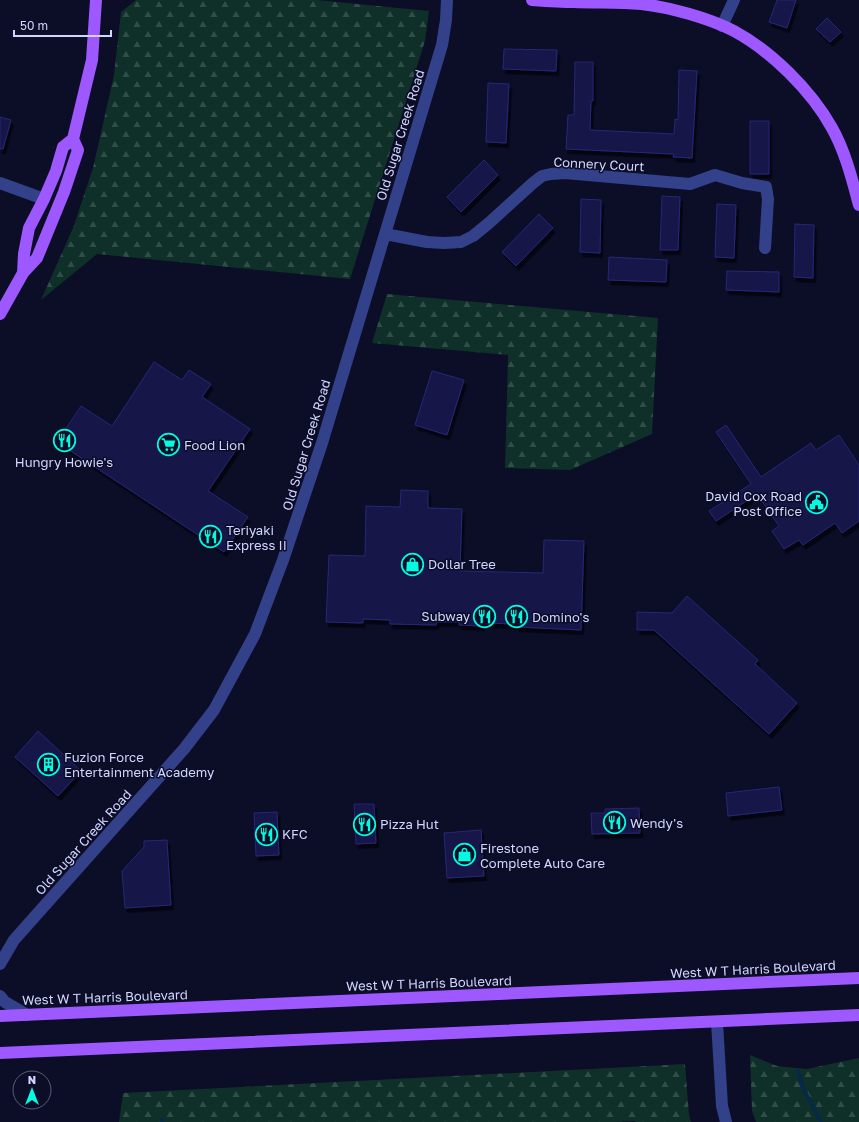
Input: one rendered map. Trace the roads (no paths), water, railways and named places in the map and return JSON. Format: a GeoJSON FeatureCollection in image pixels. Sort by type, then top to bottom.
{"type":"FeatureCollection","features":[{"type":"Feature","properties":{"kind":"main road"},"geometry":{"type":"LineString","coordinates":[[23,273],[24,254],[29,228],[44,199],[56,170],[63,147],[73,138],[92,60],[96,0]]}},
{"type":"Feature","properties":{"kind":"main road"},"geometry":{"type":"LineString","coordinates":[[532,0],[641,4],[690,15],[722,26],[747,39],[797,80],[816,103],[832,128],[847,165],[859,205]]}},
{"type":"Feature","properties":{"kind":"main road"},"geometry":{"type":"LineString","coordinates":[[0,314],[23,273],[37,258],[64,192],[78,150],[73,138]]}},
{"type":"Feature","properties":{"kind":"main road","name":"West W T Harris Boulevard"},"geometry":{"type":"LineString","coordinates":[[0,1016],[859,978]]}},
{"type":"Feature","properties":{"kind":"main road"},"geometry":{"type":"LineString","coordinates":[[0,1053],[859,1015]]}},
{"type":"Feature","properties":{"kind":"street","name":"Old Sugar Creek Road"},"geometry":{"type":"LineString","coordinates":[[0,964],[14,940],[184,749],[214,710],[255,634],[284,560],[322,443],[442,45],[446,20],[447,0]]}},
{"type":"Feature","properties":{"kind":"street"},"geometry":{"type":"LineString","coordinates":[[722,26],[734,0]]}},
{"type":"Feature","properties":{"kind":"street","name":"Connery Court"},"geometry":{"type":"LineString","coordinates":[[385,234],[444,244],[461,242],[473,236],[489,223],[542,176],[551,174],[565,173],[690,184],[715,175],[766,188],[768,199],[765,248]]}},
{"type":"Feature","properties":{"kind":"street"},"geometry":{"type":"LineString","coordinates":[[0,183],[44,199]]}},
{"type":"Feature","properties":{"kind":"street","name":"Old Sugar Creek Road"},"geometry":{"type":"LineString","coordinates":[[0,947],[14,940]]}},
{"type":"Feature","properties":{"kind":"street"},"geometry":{"type":"LineString","coordinates":[[0,996],[5,1002],[27,1015]]}},
{"type":"Feature","properties":{"kind":"street"},"geometry":{"type":"LineString","coordinates":[[717,1022],[722,1106],[726,1122]]}},
{"type":"Feature","properties":{"kind":"waterway"},"geometry":{"type":"LineString","coordinates":[[798,1071],[804,1090],[821,1122]]}},
{"type":"Feature","properties":{"kind":"place","name":"Hungry Howie's"},"geometry":{"type":"Point","coordinates":[64,440]}},
{"type":"Feature","properties":{"kind":"place","name":"Food Lion"},"geometry":{"type":"Point","coordinates":[169,445]}},
{"type":"Feature","properties":{"kind":"place","name":"David Cox Road Post Office"},"geometry":{"type":"Point","coordinates":[817,503]}},
{"type":"Feature","properties":{"kind":"place","name":"Teriyaki Express II"},"geometry":{"type":"Point","coordinates":[211,537]}},
{"type":"Feature","properties":{"kind":"place","name":"Dollar Tree"},"geometry":{"type":"Point","coordinates":[413,564]}},
{"type":"Feature","properties":{"kind":"place","name":"Subway"},"geometry":{"type":"Point","coordinates":[485,616]}},
{"type":"Feature","properties":{"kind":"place","name":"Domino's"},"geometry":{"type":"Point","coordinates":[516,617]}},
{"type":"Feature","properties":{"kind":"place","name":"Fuzion Force Entertainment Academy"},"geometry":{"type":"Point","coordinates":[48,764]}},
{"type":"Feature","properties":{"kind":"place","name":"Wendy's"},"geometry":{"type":"Point","coordinates":[615,823]}},
{"type":"Feature","properties":{"kind":"place","name":"Pizza Hut"},"geometry":{"type":"Point","coordinates":[365,824]}},
{"type":"Feature","properties":{"kind":"place","name":"KFC"},"geometry":{"type":"Point","coordinates":[266,834]}},
{"type":"Feature","properties":{"kind":"place","name":"Firestone Complete Auto Care"},"geometry":{"type":"Point","coordinates":[464,855]}}]}
